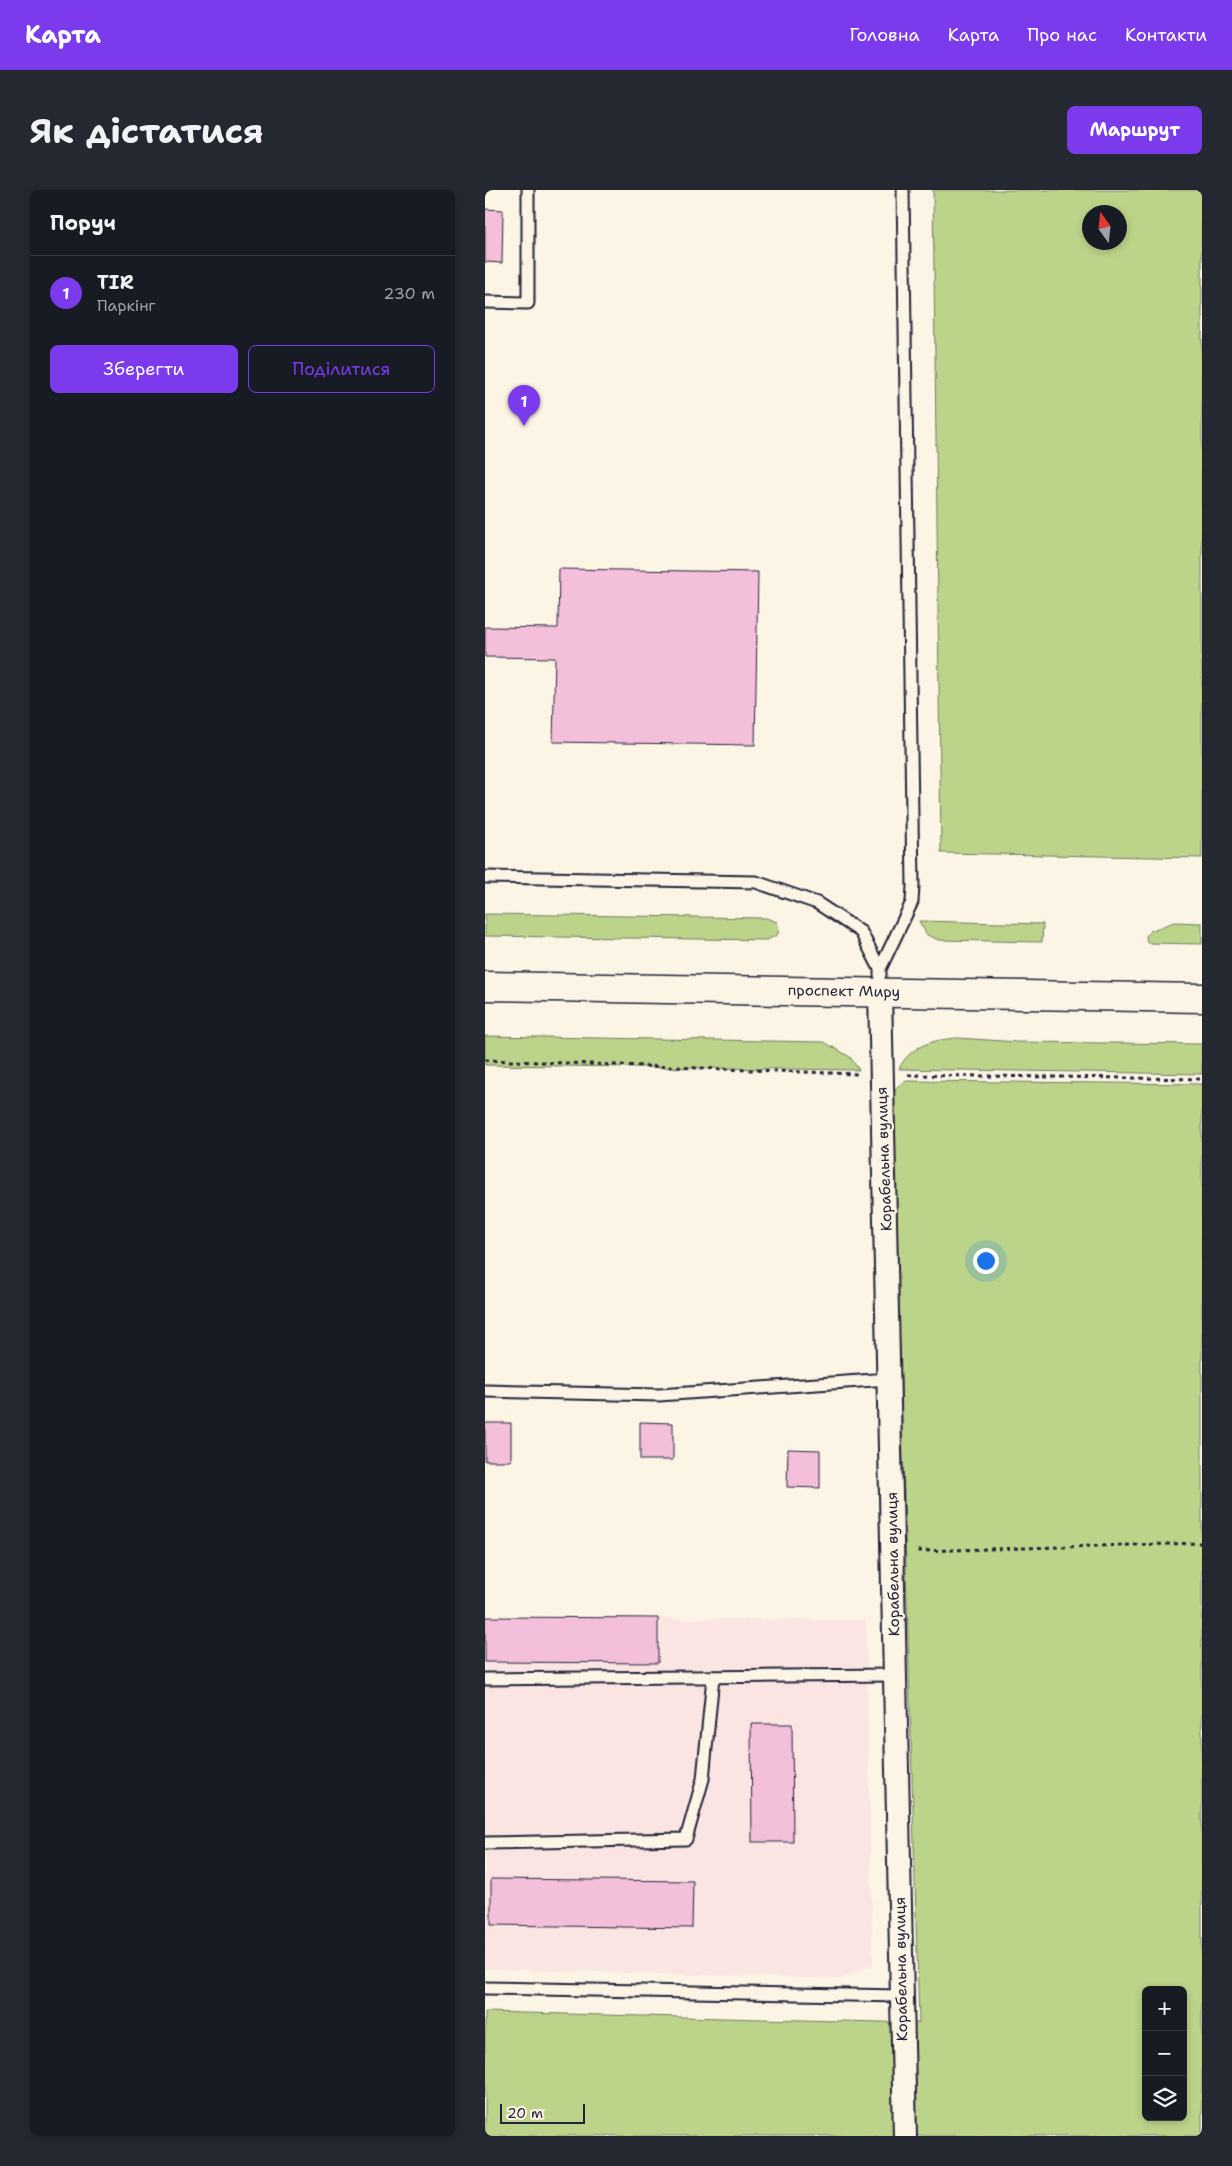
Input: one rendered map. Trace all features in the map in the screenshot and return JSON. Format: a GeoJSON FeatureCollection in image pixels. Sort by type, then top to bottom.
{"type":"FeatureCollection","features":[{"type":"Feature","properties":{"kind":"main road","name":"проспект Миру"},"geometry":{"type":"LineString","coordinates":[[485,986],[880,981],[1037,997],[1202,998]]}},
{"type":"Feature","properties":{"kind":"street","name":"Корабельна вулиця"},"geometry":{"type":"LineString","coordinates":[[880,981],[905,2136]]}},
{"type":"Feature","properties":{"kind":"lane"},"geometry":{"type":"LineString","coordinates":[[485,302],[528,303],[528,190]]}},
{"type":"Feature","properties":{"kind":"lane"},"geometry":{"type":"LineString","coordinates":[[880,981],[912,902],[913,886],[903,190]]}},
{"type":"Feature","properties":{"kind":"lane"},"geometry":{"type":"LineString","coordinates":[[485,877],[755,882],[817,903],[861,932],[880,981]]}},
{"type":"Feature","properties":{"kind":"lane"},"geometry":{"type":"LineString","coordinates":[[485,1391],[659,1395],[889,1379]]}},
{"type":"Feature","properties":{"kind":"lane"},"geometry":{"type":"LineString","coordinates":[[485,1679],[895,1675]]}},
{"type":"Feature","properties":{"kind":"lane"},"geometry":{"type":"LineString","coordinates":[[485,1843],[686,1839],[703,1779],[713,1677]]}},
{"type":"Feature","properties":{"kind":"lane"},"geometry":{"type":"LineString","coordinates":[[485,1988],[901,1996]]}},
{"type":"Feature","properties":{"kind":"path"},"geometry":{"type":"LineString","coordinates":[[485,1060],[881,1075],[1202,1079]]}},
{"type":"Feature","properties":{"kind":"path"},"geometry":{"type":"LineString","coordinates":[[893,1552],[1202,1543]]}},
{"type":"Feature","properties":{"kind":"shaded area"},"geometry":{"type":"Polygon","coordinates":[[[485,1617],[866,1620],[873,1965],[841,1979],[485,1969],[485,1617]]]}},
{"type":"Feature","properties":{"kind":"green space"},"geometry":{"type":"Polygon","coordinates":[[[933,190],[1202,190],[1202,858],[941,853],[933,190]]]}},
{"type":"Feature","properties":{"kind":"green space"},"geometry":{"type":"Polygon","coordinates":[[[485,914],[766,918],[777,922],[779,931],[777,935],[767,940],[485,936],[485,914]]]}},
{"type":"Feature","properties":{"kind":"green space"},"geometry":{"type":"Polygon","coordinates":[[[919,921],[1043,924],[1042,942],[939,940],[927,935],[919,921]]]}},
{"type":"Feature","properties":{"kind":"green space"},"geometry":{"type":"Polygon","coordinates":[[[1174,922],[1202,923],[1202,944],[1147,943],[1146,936],[1150,931],[1174,922]]]}},
{"type":"Feature","properties":{"kind":"green space"},"geometry":{"type":"Polygon","coordinates":[[[485,1036],[824,1042],[850,1057],[859,1070],[485,1065],[485,1036]]]}},
{"type":"Feature","properties":{"kind":"green space"},"geometry":{"type":"Polygon","coordinates":[[[959,1038],[1017,1042],[1202,1044],[1202,1074],[899,1069],[916,1049],[932,1042],[959,1038]]]}},
{"type":"Feature","properties":{"kind":"green space"},"geometry":{"type":"Polygon","coordinates":[[[907,1081],[1202,1084],[1202,2136],[485,2136],[485,2012],[919,2023],[893,1104],[895,1089],[907,1081]]]}},
{"type":"Feature","properties":{"kind":"building"},"geometry":{"type":"Polygon","coordinates":[[[485,209],[503,210],[502,263],[485,262],[485,209]]]}},
{"type":"Feature","properties":{"kind":"building"},"geometry":{"type":"Polygon","coordinates":[[[559,569],[758,572],[755,745],[553,742],[555,658],[485,657],[485,627],[558,628],[559,569]]]}},
{"type":"Feature","properties":{"kind":"building"},"geometry":{"type":"Polygon","coordinates":[[[640,1422],[673,1423],[673,1460],[640,1460],[640,1422]]]}},
{"type":"Feature","properties":{"kind":"building"},"geometry":{"type":"Polygon","coordinates":[[[485,1423],[511,1423],[511,1461],[485,1461],[485,1423]]]}},
{"type":"Feature","properties":{"kind":"building"},"geometry":{"type":"Polygon","coordinates":[[[788,1449],[820,1450],[820,1488],[787,1487],[788,1449]]]}},
{"type":"Feature","properties":{"kind":"building"},"geometry":{"type":"Polygon","coordinates":[[[485,1617],[658,1618],[658,1663],[485,1662],[485,1617]]]}},
{"type":"Feature","properties":{"kind":"building"},"geometry":{"type":"Polygon","coordinates":[[[751,1724],[792,1724],[793,1842],[752,1842],[751,1724]]]}},
{"type":"Feature","properties":{"kind":"building"},"geometry":{"type":"Polygon","coordinates":[[[491,1879],[693,1881],[692,1928],[491,1925],[491,1879]]]}},
{"type":"Feature","properties":{"kind":"place","name":"TIR"},"geometry":{"type":"Point","coordinates":[524,426]}}]}
